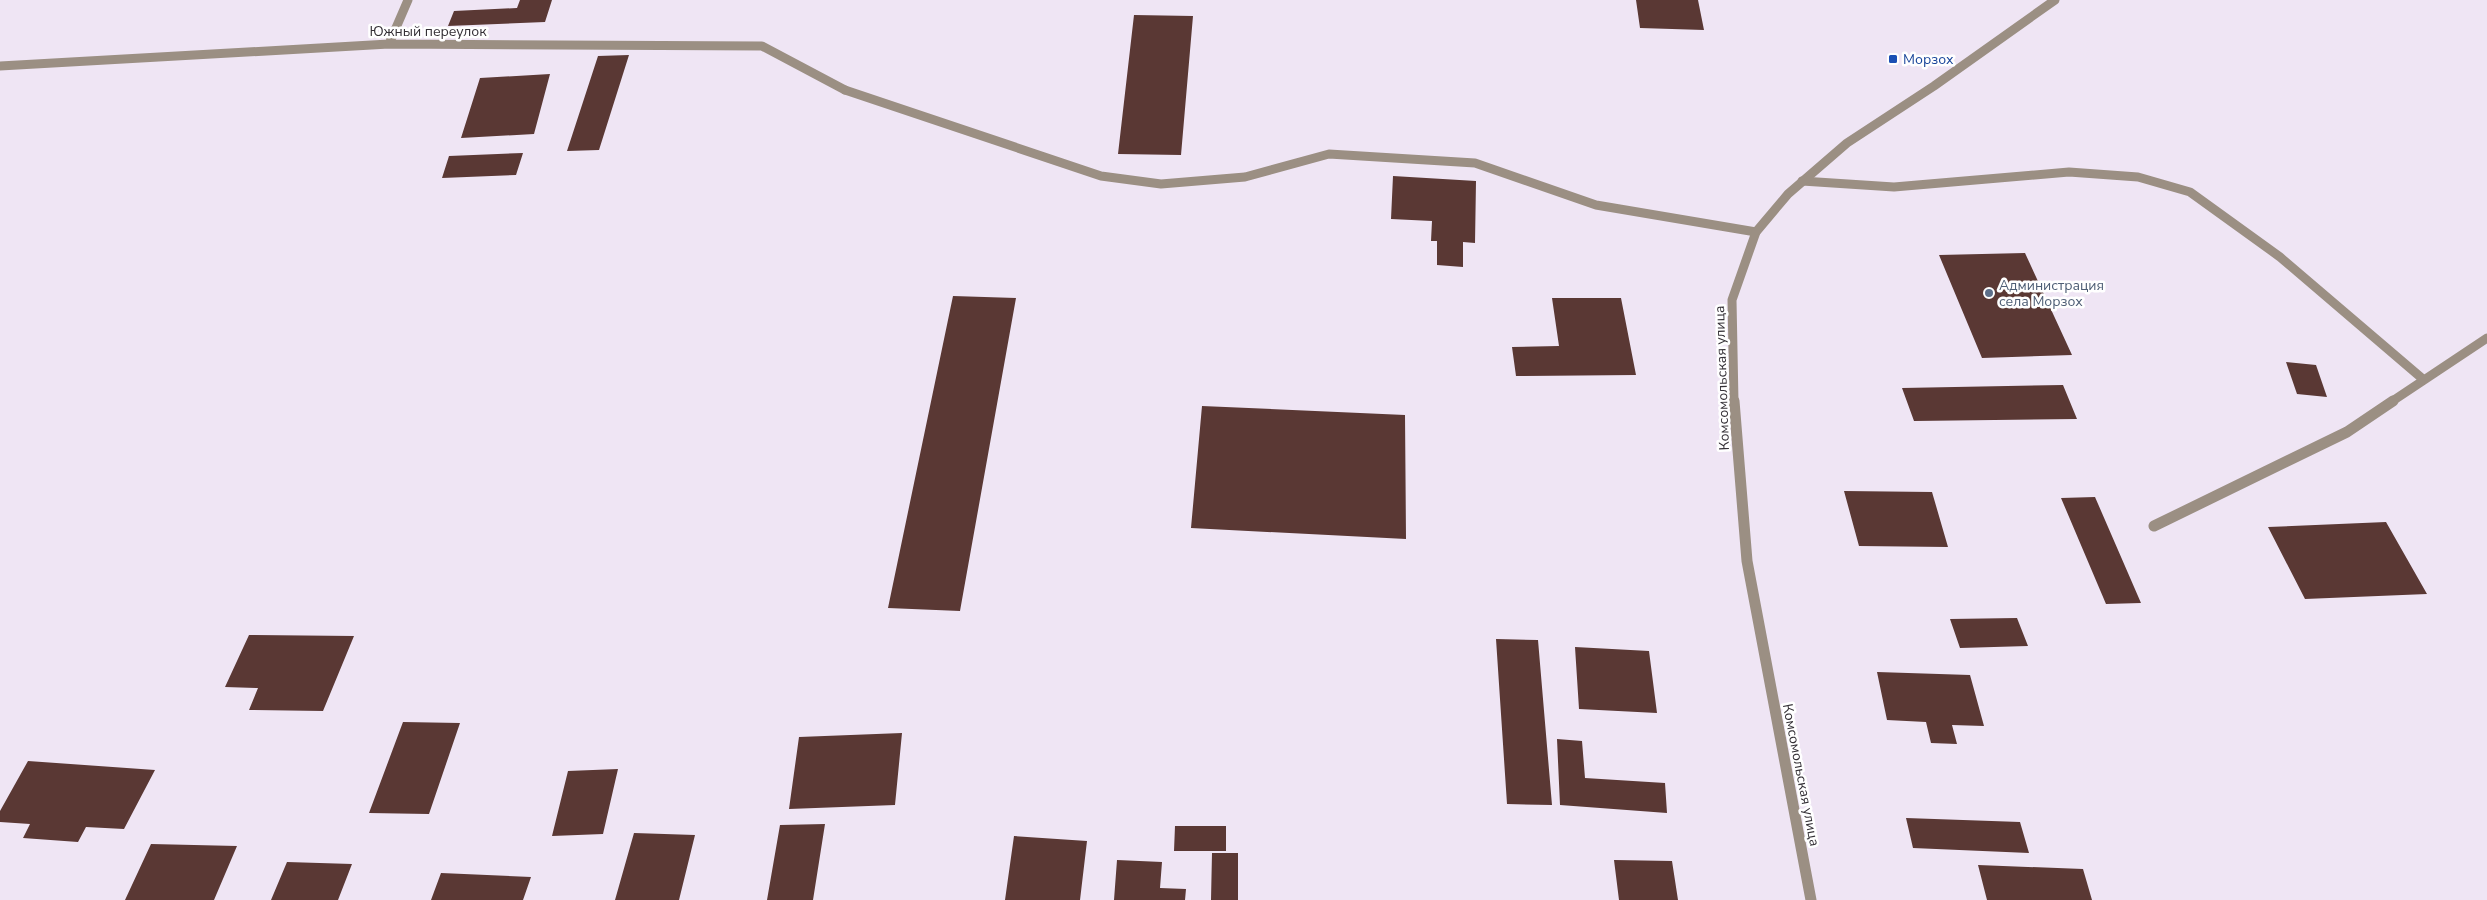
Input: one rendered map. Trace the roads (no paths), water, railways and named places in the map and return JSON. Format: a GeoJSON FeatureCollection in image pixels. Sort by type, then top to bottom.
{"type":"FeatureCollection","features":[{"type":"Feature","properties":{"kind":"street"},"geometry":{"type":"LineString","coordinates":[[389,44],[408,0]]}},
{"type":"Feature","properties":{"kind":"street","name":"Комсомольская улица"},"geometry":{"type":"LineString","coordinates":[[1811,900],[1747,560],[1734,400],[1732,300],[1756,232],[1788,194],[1847,143],[1934,86],[2055,0]]}},
{"type":"Feature","properties":{"kind":"street","name":"Южный переулок"},"geometry":{"type":"LineString","coordinates":[[0,66],[389,44],[762,46],[845,90],[1101,176],[1161,184],[1245,177],[1329,154],[1475,163],[1596,205],[1756,232]]}},
{"type":"Feature","properties":{"kind":"street"},"geometry":{"type":"LineString","coordinates":[[1802,182],[1894,187],[2069,172],[2138,177],[2190,192],[2280,257],[2424,380]]}},
{"type":"Feature","properties":{"kind":"street"},"geometry":{"type":"LineString","coordinates":[[2154,526],[2347,432],[2487,338]]}},
{"type":"Feature","properties":{"kind":"place","name":"Морзох"},"geometry":{"type":"Point","coordinates":[1893,59]}},
{"type":"Feature","properties":{"kind":"place","name":"Администрация села Морзох"},"geometry":{"type":"Point","coordinates":[1989,293]}}]}
